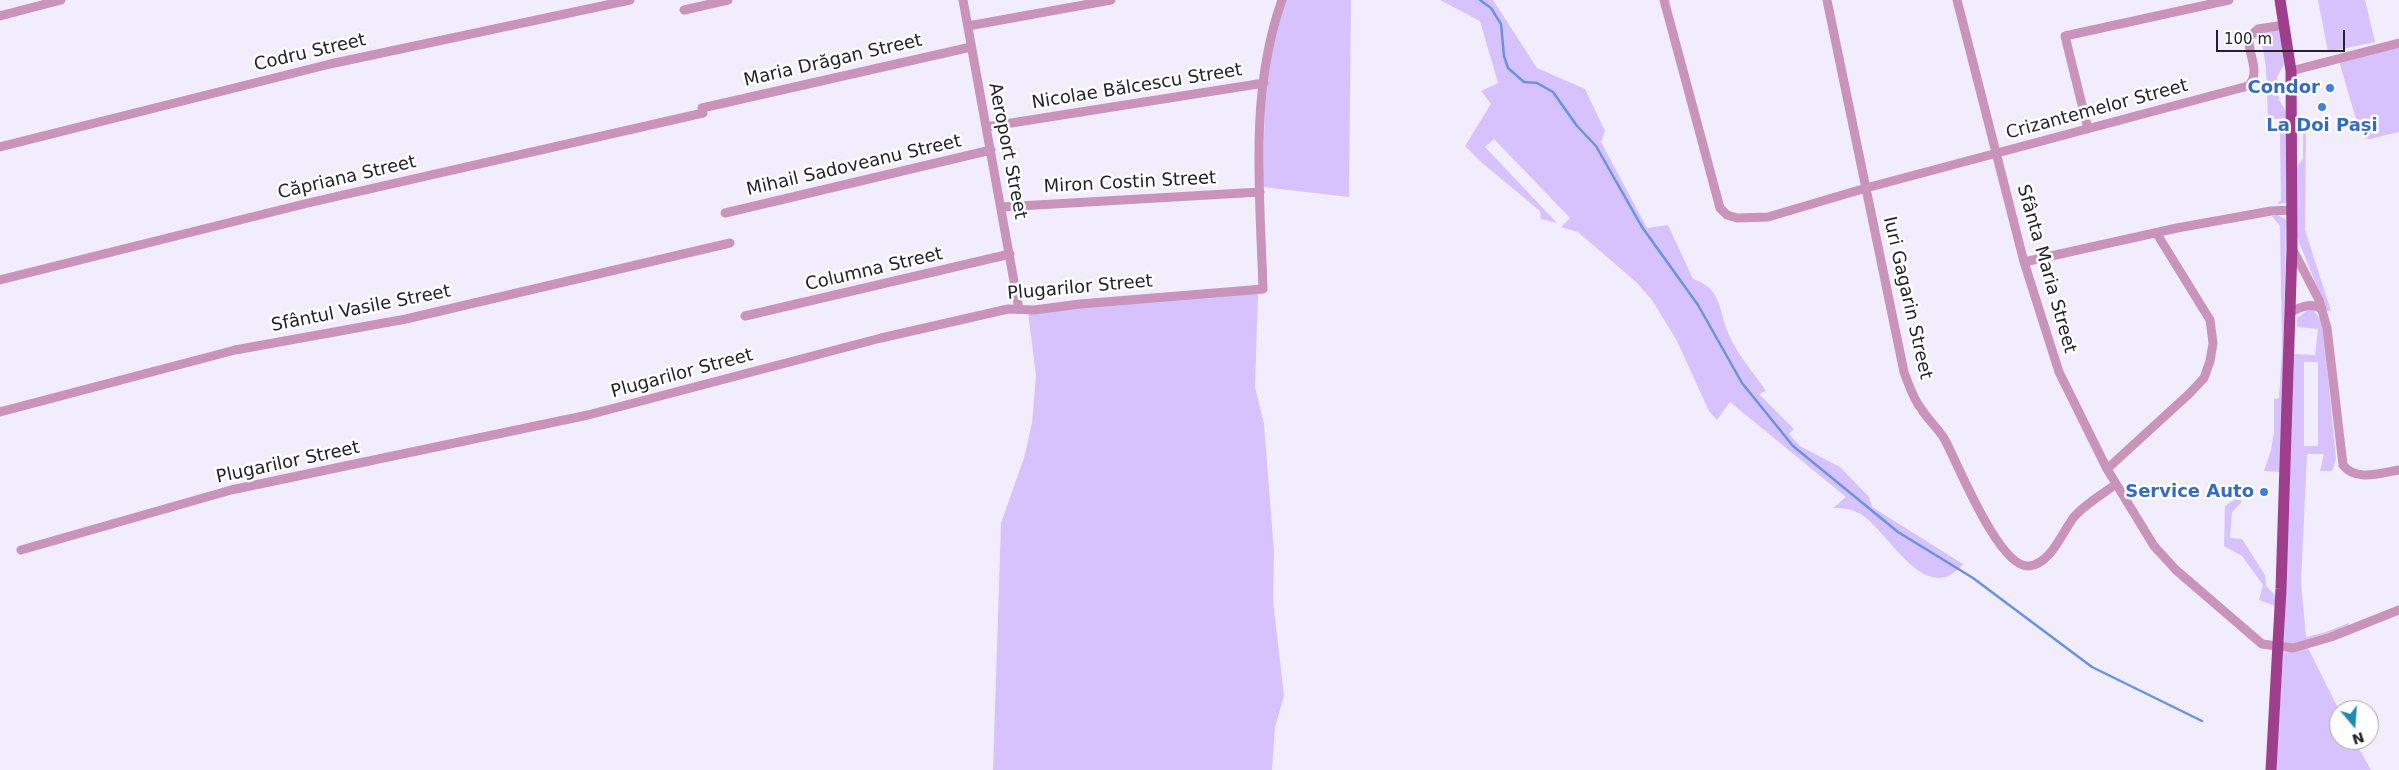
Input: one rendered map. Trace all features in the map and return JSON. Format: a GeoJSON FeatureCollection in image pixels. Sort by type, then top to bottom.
{"type":"FeatureCollection","features":[{"type":"Feature","properties":{"kind":"main road"},"geometry":{"type":"LineString","coordinates":[[2271,770],[2278,652],[2292,248],[2291,71],[2280,0]]}},
{"type":"Feature","properties":{"kind":"street"},"geometry":{"type":"LineString","coordinates":[[0,16],[61,0]]}},
{"type":"Feature","properties":{"kind":"street","name":"Codru Street"},"geometry":{"type":"LineString","coordinates":[[0,148],[330,64],[630,0]]}},
{"type":"Feature","properties":{"kind":"street"},"geometry":{"type":"LineString","coordinates":[[684,10],[728,0]]}},
{"type":"Feature","properties":{"kind":"street","name":"Aeroport Street"},"geometry":{"type":"LineString","coordinates":[[963,0],[1019,309]]}},
{"type":"Feature","properties":{"kind":"street"},"geometry":{"type":"LineString","coordinates":[[968,26],[1111,0]]}},
{"type":"Feature","properties":{"kind":"street"},"geometry":{"type":"LineString","coordinates":[[1260,192],[1258,165],[1264,83],[1272,28],[1282,0]]}},
{"type":"Feature","properties":{"kind":"street","name":"Crizantemelor Street"},"geometry":{"type":"LineString","coordinates":[[1664,0],[1720,208],[1727,215],[1737,218],[1768,217],[1866,188],[1997,155],[2248,86],[2254,79],[2254,68],[2248,44],[2249,37],[2258,30],[2284,25]]}},
{"type":"Feature","properties":{"kind":"street","name":"Iuri Gagarin Street"},"geometry":{"type":"LineString","coordinates":[[1827,0],[1904,372],[1913,396],[1939,430],[1971,498],[1999,543],[2021,565],[2030,566],[2042,560],[2075,516],[2116,484]]}},
{"type":"Feature","properties":{"kind":"street","name":"Sfânta Maria Street"},"geometry":{"type":"LineString","coordinates":[[1958,0],[2024,262],[2059,372],[2107,469],[2154,546],[2168,563],[2262,644],[2278,652]]}},
{"type":"Feature","properties":{"kind":"street"},"geometry":{"type":"LineString","coordinates":[[2088,129],[2065,36],[2229,0]]}},
{"type":"Feature","properties":{"kind":"street"},"geometry":{"type":"LineString","coordinates":[[2291,71],[2399,43]]}},
{"type":"Feature","properties":{"kind":"street","name":"Maria Drăgan Street"},"geometry":{"type":"LineString","coordinates":[[703,110],[971,47]]}},
{"type":"Feature","properties":{"kind":"street","name":"Nicolae Bălcescu Street"},"geometry":{"type":"LineString","coordinates":[[986,127],[1264,83]]}},
{"type":"Feature","properties":{"kind":"street","name":"Căpriana Street"},"geometry":{"type":"LineString","coordinates":[[0,280],[308,203],[703,110]]}},
{"type":"Feature","properties":{"kind":"street","name":"Mihail Sadoveanu Street"},"geometry":{"type":"LineString","coordinates":[[725,213],[991,150]]}},
{"type":"Feature","properties":{"kind":"street","name":"Miron Costin Street"},"geometry":{"type":"LineString","coordinates":[[1002,208],[1260,192]]}},
{"type":"Feature","properties":{"kind":"street","name":"Plugarilor Street"},"geometry":{"type":"LineString","coordinates":[[21,550],[231,490],[588,415],[890,336],[1008,309],[1034,310],[1263,289],[1260,192]]}},
{"type":"Feature","properties":{"kind":"street"},"geometry":{"type":"LineString","coordinates":[[2024,262],[2157,234],[2177,228],[2262,213],[2291,210]]}},
{"type":"Feature","properties":{"kind":"street"},"geometry":{"type":"LineString","coordinates":[[2107,469],[2190,394],[2204,378],[2214,344],[2210,320],[2157,234]]}},
{"type":"Feature","properties":{"kind":"street","name":"Sfântul Vasile Street"},"geometry":{"type":"LineString","coordinates":[[0,412],[235,350],[406,319],[730,243]]}},
{"type":"Feature","properties":{"kind":"street"},"geometry":{"type":"LineString","coordinates":[[2292,248],[2322,309],[2327,328],[2343,465],[2348,472],[2355,475],[2399,470]]}},
{"type":"Feature","properties":{"kind":"street","name":"Columna Street"},"geometry":{"type":"LineString","coordinates":[[745,316],[1010,254]]}},
{"type":"Feature","properties":{"kind":"street"},"geometry":{"type":"LineString","coordinates":[[2290,312],[2306,305],[2315,305],[2322,309]]}},
{"type":"Feature","properties":{"kind":"street"},"geometry":{"type":"LineString","coordinates":[[2278,652],[2315,642],[2399,610]]}},
{"type":"Feature","properties":{"kind":"shaded area"},"geometry":{"type":"Polygon","coordinates":[[[1286,0],[1351,0],[1349,197],[1263,187],[1266,92],[1278,22],[1286,0]]]}},
{"type":"Feature","properties":{"kind":"shaded area"},"geometry":{"type":"Polygon","coordinates":[[[1440,0],[1493,0],[1537,68],[1585,89],[1605,131],[1601,142],[1647,228],[1668,225],[1693,279],[1710,288],[1715,295],[1732,342],[1766,391],[1759,394],[1794,429],[1789,434],[1800,446],[1840,467],[1869,497],[1872,507],[1963,564],[1949,576],[1935,578],[1922,573],[1909,563],[1873,524],[1862,515],[1848,509],[1833,508],[1846,497],[1730,402],[1717,420],[1709,411],[1677,341],[1652,300],[1636,282],[1578,232],[1561,227],[1570,218],[1494,139],[1485,147],[1557,223],[1541,219],[1540,211],[1481,162],[1465,146],[1491,104],[1481,91],[1498,83],[1480,21],[1440,0]]]}},
{"type":"Feature","properties":{"kind":"shaded area"},"geometry":{"type":"Polygon","coordinates":[[[2318,0],[2365,0],[2375,42],[2328,52],[2318,0]]]}},
{"type":"Feature","properties":{"kind":"shaded area"},"geometry":{"type":"Polygon","coordinates":[[[2272,29],[2280,30],[2284,64],[2277,77],[2279,100],[2286,111],[2287,203],[2277,204],[2281,200],[2280,133],[2278,131],[2280,119],[2268,119],[2266,67],[2261,38],[2251,39],[2254,33],[2272,29]]]}},
{"type":"Feature","properties":{"kind":"shaded area"},"geometry":{"type":"Polygon","coordinates":[[[2399,46],[2399,132],[2370,139],[2364,138],[2356,119],[2339,61],[2399,46]]]}},
{"type":"Feature","properties":{"kind":"shaded area"},"geometry":{"type":"Polygon","coordinates":[[[2306,133],[2305,230],[2331,311],[2327,311],[2296,235],[2295,170],[2303,158],[2303,134],[2306,133]]]}},
{"type":"Feature","properties":{"kind":"shaded area"},"geometry":{"type":"Polygon","coordinates":[[[2277,215],[2286,219],[2281,472],[2264,471],[2271,450],[2274,431],[2274,399],[2279,398],[2282,349],[2280,226],[2272,216],[2277,215]]]}},
{"type":"Feature","properties":{"kind":"shaded area"},"geometry":{"type":"Polygon","coordinates":[[[1258,293],[1255,387],[1264,424],[1274,552],[1273,601],[1284,696],[1275,727],[1272,770],[993,770],[1001,523],[1024,458],[1032,423],[1036,376],[1028,312],[1258,293]]]}},
{"type":"Feature","properties":{"kind":"shaded area"},"geometry":{"type":"Polygon","coordinates":[[[2313,309],[2323,324],[2336,459],[2332,471],[2320,471],[2324,454],[2307,454],[2301,582],[2306,637],[2349,623],[2348,627],[2289,645],[2284,642],[2294,354],[2315,355],[2318,329],[2297,327],[2297,318],[2308,310],[2313,309]],[[2304,362],[2304,446],[2318,446],[2318,362],[2304,362]]]}},
{"type":"Feature","properties":{"kind":"shaded area"},"geometry":{"type":"Polygon","coordinates":[[[2242,494],[2241,503],[2232,512],[2230,538],[2242,539],[2265,575],[2266,586],[2276,596],[2275,606],[2259,600],[2263,585],[2242,556],[2224,546],[2225,506],[2242,494]]]}},
{"type":"Feature","properties":{"kind":"shaded area"},"geometry":{"type":"Polygon","coordinates":[[[2308,648],[2334,700],[2329,700],[2329,750],[2360,750],[2371,770],[2276,770],[2283,653],[2308,648]]]}},
{"type":"Feature","properties":{"kind":"waterway"},"geometry":{"type":"LineString","coordinates":[[1480,0],[1491,8],[1501,24],[1504,56],[1508,68],[1524,82],[1537,83],[1553,92],[1577,126],[1596,146],[1642,227],[1698,305],[1742,383],[1793,446],[1898,532],[1973,578],[2092,667],[2202,721]]}},
{"type":"Feature","properties":{"kind":"place","name":"Condor"},"geometry":{"type":"Point","coordinates":[2330,88]}},
{"type":"Feature","properties":{"kind":"place","name":"La Doi Pași"},"geometry":{"type":"Point","coordinates":[2322,107]}},
{"type":"Feature","properties":{"kind":"place","name":"Service Auto"},"geometry":{"type":"Point","coordinates":[2264,492]}}]}
